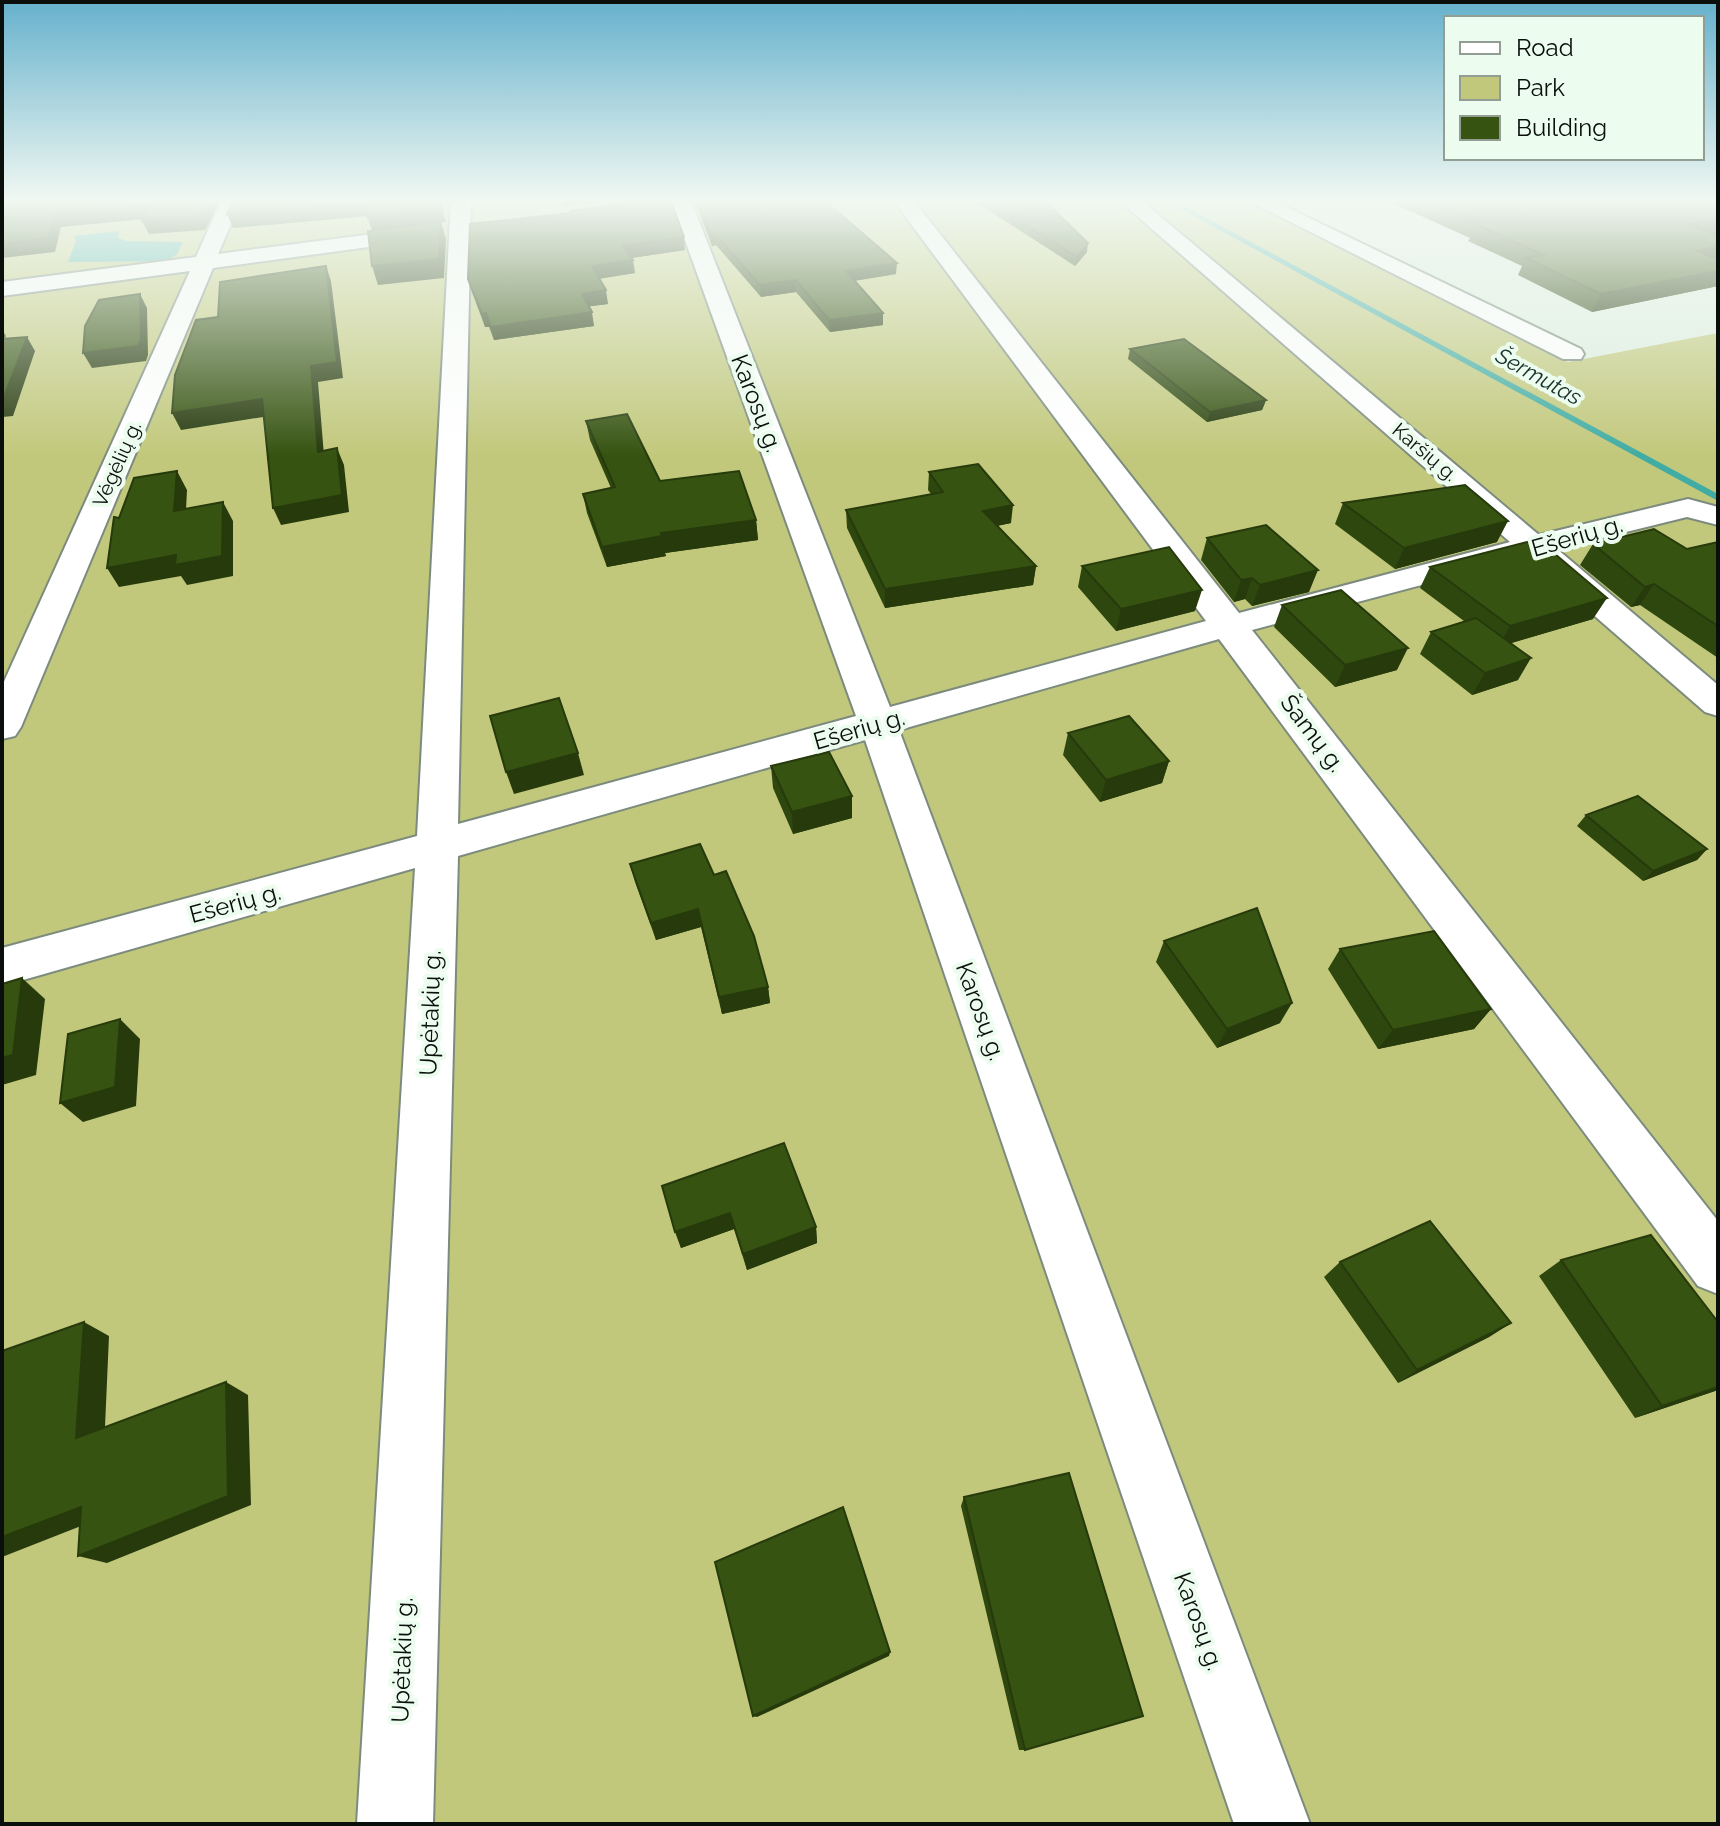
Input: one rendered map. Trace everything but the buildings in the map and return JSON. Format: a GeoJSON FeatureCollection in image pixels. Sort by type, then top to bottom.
{"type":"FeatureCollection","features":[{"type":"Feature","properties":{"kind":"street"},"geometry":{"type":"LineString","coordinates":[[2,289],[24,286]]}},
{"type":"Feature","properties":{"kind":"street","name":"Vėgėlių g."},"geometry":{"type":"LineString","coordinates":[[2,727],[196,286]]}},
{"type":"Feature","properties":{"kind":"street","name":"Upėtakių g."},"geometry":{"type":"LineString","coordinates":[[395,1824],[463,286]]}},
{"type":"Feature","properties":{"kind":"street","name":"Karosų g."},"geometry":{"type":"LineString","coordinates":[[704,286],[878,724],[1272,1824]]}},
{"type":"Feature","properties":{"kind":"street","name":"Šamų g."},"geometry":{"type":"LineString","coordinates":[[970,286],[1718,1266]]}},
{"type":"Feature","properties":{"kind":"street","name":"Karšių g."},"geometry":{"type":"LineString","coordinates":[[1230,286],[1718,704]]}},
{"type":"Feature","properties":{"kind":"street"},"geometry":{"type":"LineString","coordinates":[[1433,286],[1572,354]]}},
{"type":"Feature","properties":{"kind":"street","name":"Ešerių g."},"geometry":{"type":"LineString","coordinates":[[2,967],[1231,625],[1659,513],[1688,508],[1718,516]]}},
{"type":"Feature","properties":{"kind":"green space"},"geometry":{"type":"Polygon","coordinates":[[[2,286],[1415,286],[1568,362],[1718,333],[1718,1824],[2,1824],[2,286]]]}},
{"type":"Feature","properties":{"kind":"waterway","name":"Šermutas"},"geometry":{"type":"LineString","coordinates":[[1327,286],[1718,498]]}}]}
